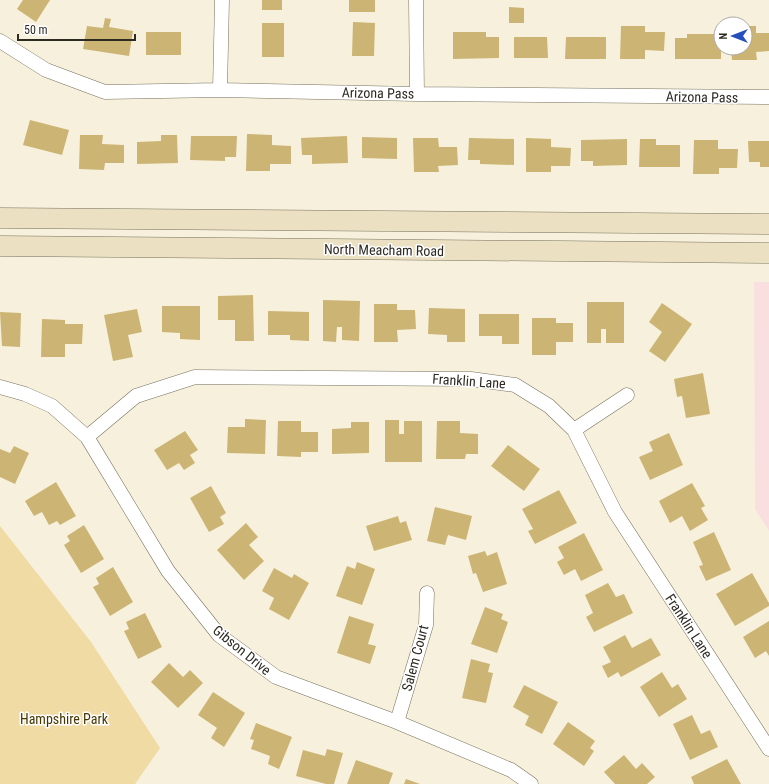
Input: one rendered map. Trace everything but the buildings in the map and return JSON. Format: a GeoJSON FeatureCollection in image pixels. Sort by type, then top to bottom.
{"type":"FeatureCollection","features":[{"type":"Feature","properties":{"kind":"main road","name":"North Meacham Road"},"geometry":{"type":"LineString","coordinates":[[0,218],[769,224]]}},
{"type":"Feature","properties":{"kind":"main road","name":"North Meacham Road"},"geometry":{"type":"LineString","coordinates":[[0,246],[769,254]]}},
{"type":"Feature","properties":{"kind":"street"},"geometry":{"type":"LineString","coordinates":[[220,90],[222,0]]}},
{"type":"Feature","properties":{"kind":"street"},"geometry":{"type":"LineString","coordinates":[[416,0],[417,94]]}},
{"type":"Feature","properties":{"kind":"street","name":"Arizona Pass"},"geometry":{"type":"LineString","coordinates":[[0,41],[46,70],[106,92],[220,90],[769,98]]}},
{"type":"Feature","properties":{"kind":"street","name":"Franklin Lane"},"geometry":{"type":"LineString","coordinates":[[87,437],[136,396],[196,377],[240,376],[471,379],[515,385],[549,406],[574,430],[615,512],[769,749]]}},
{"type":"Feature","properties":{"kind":"street","name":"Gibson Drive"},"geometry":{"type":"LineString","coordinates":[[0,387],[24,394],[52,406],[87,437],[168,571],[219,635],[276,678],[397,722],[511,770],[531,784]]}},
{"type":"Feature","properties":{"kind":"street"},"geometry":{"type":"LineString","coordinates":[[574,430],[628,395]]}},
{"type":"Feature","properties":{"kind":"street","name":"Salem Court"},"geometry":{"type":"LineString","coordinates":[[397,722],[426,625],[427,593]]}},
{"type":"Feature","properties":{"kind":"shaded area"},"geometry":{"type":"Polygon","coordinates":[[[754,282],[769,282],[769,531],[755,509],[754,282]]]}},
{"type":"Feature","properties":{"kind":"green space","name":"Hampshire Park"},"geometry":{"type":"Polygon","coordinates":[[[0,526],[91,642],[160,748],[135,784],[0,784],[0,526]]]}}]}
